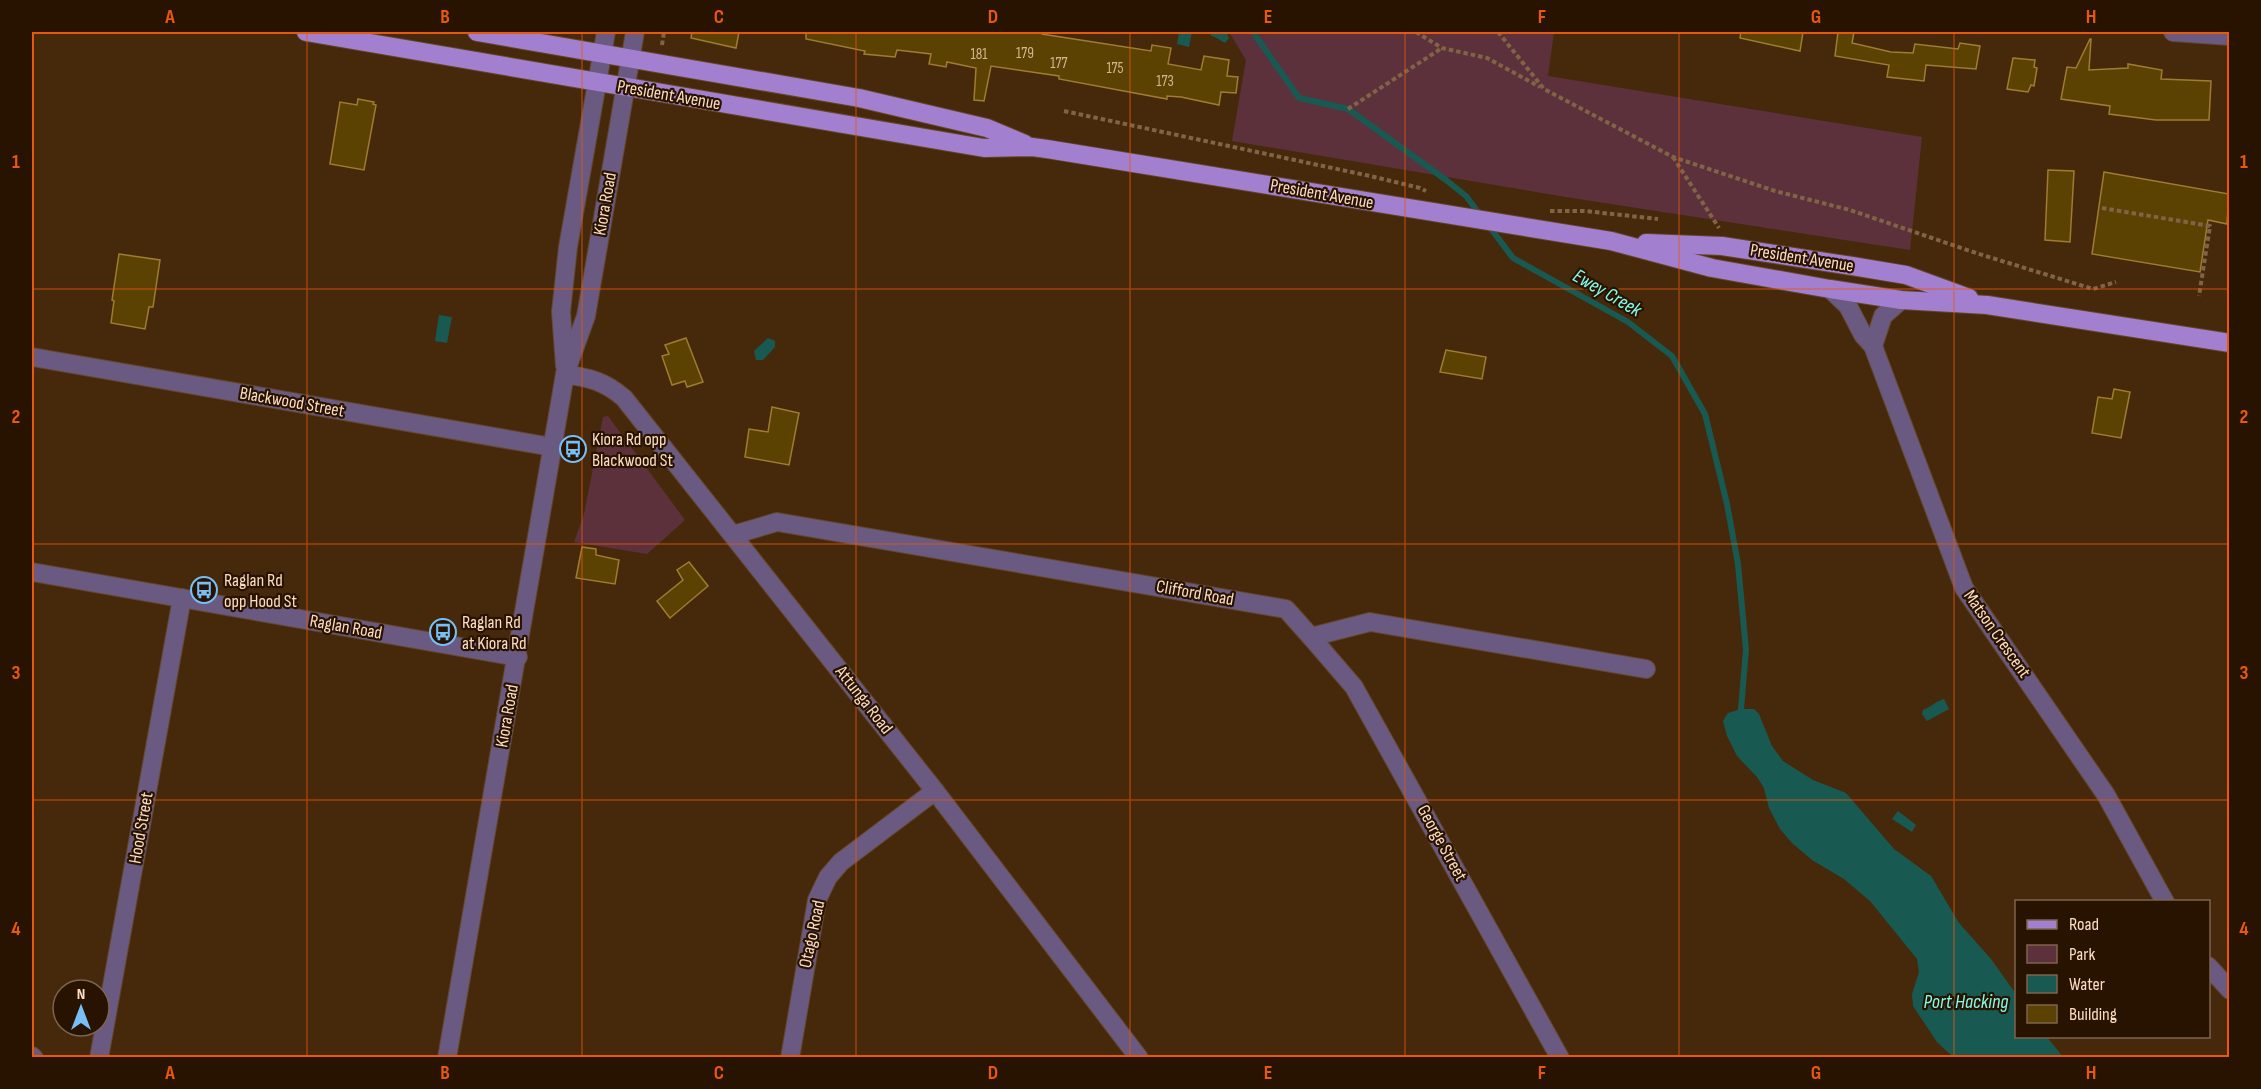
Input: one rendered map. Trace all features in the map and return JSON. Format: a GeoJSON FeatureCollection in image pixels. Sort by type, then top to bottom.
{"type":"FeatureCollection","features":[{"type":"Feature","properties":{"kind":"main road","name":"President Avenue"},"geometry":{"type":"LineString","coordinates":[[306,32],[984,148],[1032,147],[1611,241],[1722,246],[1863,267],[1906,275],[1987,305]]}},
{"type":"Feature","properties":{"kind":"main road","name":"President Avenue"},"geometry":{"type":"LineString","coordinates":[[477,32],[859,98],[987,128],[1032,147]]}},
{"type":"Feature","properties":{"kind":"main road","name":"President Avenue"},"geometry":{"type":"LineString","coordinates":[[1611,241],[1712,267],[1830,289],[1901,300],[1987,305],[2229,343]]}},
{"type":"Feature","properties":{"kind":"street","name":"Kiora Road"},"geometry":{"type":"LineString","coordinates":[[565,374],[561,312],[564,279],[606,32]]}},
{"type":"Feature","properties":{"kind":"street","name":"Kiora Road"},"geometry":{"type":"LineString","coordinates":[[447,1058],[565,374],[586,316],[635,32]]}},
{"type":"Feature","properties":{"kind":"street"},"geometry":{"type":"LineString","coordinates":[[2173,32],[2229,36]]}},
{"type":"Feature","properties":{"kind":"street","name":"Matson Crescent"},"geometry":{"type":"LineString","coordinates":[[1830,289],[1848,306],[1863,335],[1873,346],[1964,588],[2106,795],[2164,900]]}},
{"type":"Feature","properties":{"kind":"street"},"geometry":{"type":"LineString","coordinates":[[1873,346],[1883,316],[1901,300]]}},
{"type":"Feature","properties":{"kind":"street","name":"Blackwood Street"},"geometry":{"type":"LineString","coordinates":[[32,357],[552,447]]}},
{"type":"Feature","properties":{"kind":"street","name":"Attunga Road"},"geometry":{"type":"LineString","coordinates":[[565,374],[593,379],[610,386],[624,398],[936,791],[1140,1058]]}},
{"type":"Feature","properties":{"kind":"street","name":"Clifford Road"},"geometry":{"type":"LineString","coordinates":[[733,535],[777,522],[1287,609],[1311,637]]}},
{"type":"Feature","properties":{"kind":"street","name":"Raglan Road"},"geometry":{"type":"LineString","coordinates":[[32,572],[518,657]]}},
{"type":"Feature","properties":{"kind":"street","name":"Hood Street"},"geometry":{"type":"LineString","coordinates":[[99,1058],[183,598]]}},
{"type":"Feature","properties":{"kind":"street"},"geometry":{"type":"LineString","coordinates":[[1311,637],[1371,622],[1646,669]]}},
{"type":"Feature","properties":{"kind":"street","name":"George Street"},"geometry":{"type":"LineString","coordinates":[[1311,637],[1354,687],[1560,1058]]}},
{"type":"Feature","properties":{"kind":"street","name":"Otago Road"},"geometry":{"type":"LineString","coordinates":[[790,1058],[817,900],[828,877],[841,862],[936,791]]}},
{"type":"Feature","properties":{"kind":"street"},"geometry":{"type":"LineString","coordinates":[[2210,968],[2229,990]]}},
{"type":"Feature","properties":{"kind":"path"},"geometry":{"type":"LineString","coordinates":[[662,45],[664,32]]}},
{"type":"Feature","properties":{"kind":"path"},"geometry":{"type":"LineString","coordinates":[[1416,32],[1442,48],[1487,58],[1673,157],[1775,191],[1850,210],[1976,253],[2093,289],[2116,282]]}},
{"type":"Feature","properties":{"kind":"path"},"geometry":{"type":"LineString","coordinates":[[1498,32],[1544,89]]}},
{"type":"Feature","properties":{"kind":"path"},"geometry":{"type":"LineString","coordinates":[[1348,109],[1442,48]]}},
{"type":"Feature","properties":{"kind":"path"},"geometry":{"type":"LineString","coordinates":[[1064,111],[1371,176],[1428,192]]}},
{"type":"Feature","properties":{"kind":"path"},"geometry":{"type":"LineString","coordinates":[[1673,157],[1722,231]]}},
{"type":"Feature","properties":{"kind":"path"},"geometry":{"type":"LineString","coordinates":[[2102,208],[2210,226],[2199,296]]}},
{"type":"Feature","properties":{"kind":"path"},"geometry":{"type":"LineString","coordinates":[[1550,211],[1658,219]]}},
{"type":"Feature","properties":{"kind":"green space"},"geometry":{"type":"Polygon","coordinates":[[[1229,32],[1554,32],[1548,76],[1922,137],[1910,250],[1572,198],[1232,141],[1246,60],[1229,32]]]}},
{"type":"Feature","properties":{"kind":"green space"},"geometry":{"type":"Polygon","coordinates":[[[608,416],[685,520],[647,554],[574,542],[584,514],[603,417],[608,416]]]}},
{"type":"Feature","properties":{"kind":"water"},"geometry":{"type":"Polygon","coordinates":[[[1179,32],[1192,32],[1189,47],[1177,44],[1179,32]]]}},
{"type":"Feature","properties":{"kind":"water"},"geometry":{"type":"Polygon","coordinates":[[[1210,32],[1226,32],[1229,38],[1225,43],[1211,36],[1210,32]]]}},
{"type":"Feature","properties":{"kind":"water"},"geometry":{"type":"Polygon","coordinates":[[[439,315],[452,317],[447,343],[435,341],[439,315]]]}},
{"type":"Feature","properties":{"kind":"water"},"geometry":{"type":"Polygon","coordinates":[[[768,338],[775,341],[775,347],[763,360],[756,360],[754,351],[768,338]]]}},
{"type":"Feature","properties":{"kind":"water"},"geometry":{"type":"Polygon","coordinates":[[[1944,699],[1949,709],[1927,721],[1922,714],[1923,710],[1944,699]]]}},
{"type":"Feature","properties":{"kind":"water","name":"Port Hacking"},"geometry":{"type":"Polygon","coordinates":[[[1741,709],[1754,709],[1759,714],[1772,746],[1783,761],[1813,780],[1846,793],[1894,849],[1931,876],[1959,923],[1991,959],[2015,993],[2015,1038],[2048,1038],[2063,1057],[1953,1057],[1937,1042],[1913,1006],[1912,994],[1919,972],[1917,959],[1870,901],[1844,879],[1812,860],[1780,829],[1769,808],[1764,788],[1737,756],[1727,736],[1723,721],[1728,713],[1741,709]]]}},
{"type":"Feature","properties":{"kind":"water"},"geometry":{"type":"Polygon","coordinates":[[[1898,811],[1916,825],[1912,832],[1892,819],[1898,811]]]}},
{"type":"Feature","properties":{"kind":"building"},"geometry":{"type":"Polygon","coordinates":[[[692,32],[739,32],[736,48],[691,38],[692,32]]]}},
{"type":"Feature","properties":{"kind":"building"},"geometry":{"type":"Polygon","coordinates":[[[806,32],[1042,32],[1042,34],[1151,51],[1152,45],[1171,48],[1168,64],[1201,70],[1204,56],[1229,60],[1227,76],[1238,77],[1236,93],[1221,92],[1219,105],[1181,97],[1167,96],[1167,99],[1059,79],[1059,76],[991,66],[984,101],[974,100],[976,68],[947,62],[946,67],[929,64],[931,54],[897,50],[895,57],[864,54],[865,51],[806,39],[806,32]]]}},
{"type":"Feature","properties":{"kind":"building"},"geometry":{"type":"Polygon","coordinates":[[[1741,32],[1803,32],[1800,51],[1740,38],[1741,32]]]}},
{"type":"Feature","properties":{"kind":"building"},"geometry":{"type":"Polygon","coordinates":[[[1838,32],[1854,32],[1852,43],[1891,52],[1913,53],[1915,44],[1958,49],[1960,43],[1980,46],[1976,69],[1926,65],[1924,81],[1887,77],[1889,65],[1835,56],[1838,32]]]}},
{"type":"Feature","properties":{"kind":"building"},"geometry":{"type":"Polygon","coordinates":[[[2090,39],[2089,70],[2128,68],[2128,64],[2162,70],[2161,79],[2211,81],[2209,120],[2156,120],[2109,114],[2110,106],[2061,99],[2067,67],[2076,68],[2090,39]]]}},
{"type":"Feature","properties":{"kind":"building"},"geometry":{"type":"Polygon","coordinates":[[[2013,58],[2035,60],[2034,67],[2037,68],[2034,86],[2031,85],[2028,92],[2007,89],[2013,58]]]}},
{"type":"Feature","properties":{"kind":"building"},"geometry":{"type":"Polygon","coordinates":[[[358,99],[374,102],[373,104],[376,105],[364,170],[330,164],[340,102],[357,105],[358,99]]]}},
{"type":"Feature","properties":{"kind":"building"},"geometry":{"type":"Polygon","coordinates":[[[2048,170],[2074,171],[2070,242],[2045,240],[2048,170]]]}},
{"type":"Feature","properties":{"kind":"building"},"geometry":{"type":"Polygon","coordinates":[[[2104,172],[2229,194],[2227,224],[2208,220],[2200,272],[2092,254],[2104,172]]]}},
{"type":"Feature","properties":{"kind":"building"},"geometry":{"type":"Polygon","coordinates":[[[119,254],[160,260],[153,307],[149,307],[145,329],[111,323],[119,254]]]}},
{"type":"Feature","properties":{"kind":"building"},"geometry":{"type":"Polygon","coordinates":[[[686,338],[703,382],[687,387],[685,381],[672,385],[662,356],[669,354],[665,345],[686,338]]]}},
{"type":"Feature","properties":{"kind":"building"},"geometry":{"type":"Polygon","coordinates":[[[1446,350],[1486,357],[1482,379],[1440,372],[1446,350]]]}},
{"type":"Feature","properties":{"kind":"building"},"geometry":{"type":"Polygon","coordinates":[[[2114,389],[2130,392],[2121,438],[2092,433],[2098,397],[2112,399],[2114,389]]]}},
{"type":"Feature","properties":{"kind":"building"},"geometry":{"type":"Polygon","coordinates":[[[772,407],[799,413],[789,465],[745,457],[749,429],[768,432],[772,407]]]}},
{"type":"Feature","properties":{"kind":"building"},"geometry":{"type":"Polygon","coordinates":[[[582,547],[596,549],[596,555],[619,560],[615,584],[576,578],[582,547]]]}},
{"type":"Feature","properties":{"kind":"building"},"geometry":{"type":"Polygon","coordinates":[[[689,562],[708,586],[670,618],[657,601],[683,580],[677,570],[689,562]]]}},
{"type":"Feature","properties":{"kind":"waterway","name":"Ewey Creek"},"geometry":{"type":"LineString","coordinates":[[1253,32],[1299,98],[1348,109],[1466,196],[1481,216]]}},
{"type":"Feature","properties":{"kind":"waterway","name":"Ewey Creek"},"geometry":{"type":"LineString","coordinates":[[1489,226],[1513,258],[1628,322],[1672,356],[1705,414],[1727,504],[1738,564],[1746,650],[1741,709]]}},
{"type":"Feature","properties":{"kind":"place","name":"Kiora Rd opp Blackwood St"},"geometry":{"type":"Point","coordinates":[573,449]}},
{"type":"Feature","properties":{"kind":"place","name":"Raglan Rd opp Hood St"},"geometry":{"type":"Point","coordinates":[204,590]}},
{"type":"Feature","properties":{"kind":"place","name":"Raglan Rd at Kiora Rd"},"geometry":{"type":"Point","coordinates":[443,632]}}]}
